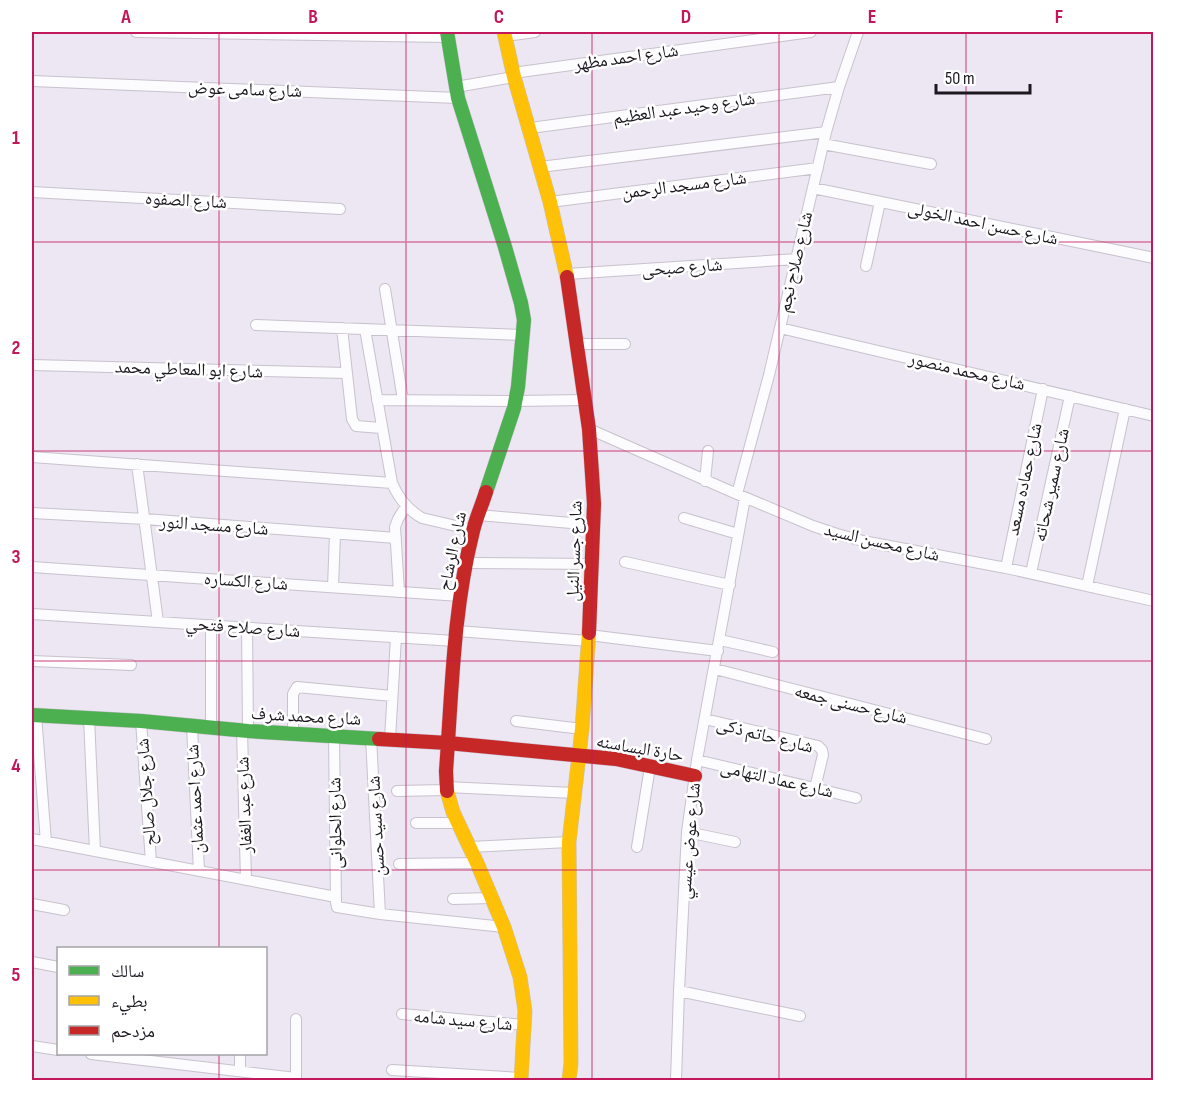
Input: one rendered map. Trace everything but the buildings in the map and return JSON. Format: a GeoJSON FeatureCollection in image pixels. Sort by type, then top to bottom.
{"type":"FeatureCollection","features":[{"type":"Feature","properties":{"kind":"street"},"geometry":{"type":"LineString","coordinates":[[136,32],[447,34]]}},
{"type":"Feature","properties":{"kind":"street"},"geometry":{"type":"LineString","coordinates":[[504,34],[535,32]]}},
{"type":"Feature","properties":{"kind":"street","name":"شارع احمد مظهر"},"geometry":{"type":"LineString","coordinates":[[457,92],[513,75],[811,32]]}},
{"type":"Feature","properties":{"kind":"street","name":"شارع صلاح نجم"},"geometry":{"type":"LineString","coordinates":[[741,496],[826,132],[858,32]]}},
{"type":"Feature","properties":{"kind":"street","name":"شارع الرشاح"},"geometry":{"type":"LineString","coordinates":[[447,34],[457,92],[505,247],[524,320],[516,401],[473,530],[460,596],[446,789],[504,927],[520,977],[525,1011],[522,1079]]}},
{"type":"Feature","properties":{"kind":"street","name":"شارع جسر النيل"},"geometry":{"type":"LineString","coordinates":[[504,34],[513,75],[550,202],[567,274],[590,429],[594,525],[589,638],[582,729],[569,842],[571,1009],[569,1080]]}},
{"type":"Feature","properties":{"kind":"street","name":"شارع سامى عوض"},"geometry":{"type":"LineString","coordinates":[[32,81],[457,92]]}},
{"type":"Feature","properties":{"kind":"street","name":"شارع وحيد عبد العظيم"},"geometry":{"type":"LineString","coordinates":[[530,128],[839,87]]}},
{"type":"Feature","properties":{"kind":"street"},"geometry":{"type":"LineString","coordinates":[[540,167],[826,132]]}},
{"type":"Feature","properties":{"kind":"street"},"geometry":{"type":"LineString","coordinates":[[823,144],[931,164]]}},
{"type":"Feature","properties":{"kind":"street","name":"شارع مسجد الرحمن"},"geometry":{"type":"LineString","coordinates":[[550,202],[818,168]]}},
{"type":"Feature","properties":{"kind":"street","name":"شارع حسن احمد الخولى"},"geometry":{"type":"LineString","coordinates":[[813,188],[1154,258]]}},
{"type":"Feature","properties":{"kind":"street","name":"شارع الصفوه"},"geometry":{"type":"LineString","coordinates":[[32,192],[340,208]]}},
{"type":"Feature","properties":{"kind":"street"},"geometry":{"type":"LineString","coordinates":[[866,266],[880,202]]}},
{"type":"Feature","properties":{"kind":"street","name":"شارع صبحى"},"geometry":{"type":"LineString","coordinates":[[567,274],[796,259]]}},
{"type":"Feature","properties":{"kind":"street"},"geometry":{"type":"LineString","coordinates":[[385,289],[403,400]]}},
{"type":"Feature","properties":{"kind":"street"},"geometry":{"type":"LineString","coordinates":[[256,325],[522,335]]}},
{"type":"Feature","properties":{"kind":"street"},"geometry":{"type":"LineString","coordinates":[[342,328],[352,422],[356,426],[381,428]]}},
{"type":"Feature","properties":{"kind":"street","name":"شارع محمد منصور"},"geometry":{"type":"LineString","coordinates":[[780,328],[1154,416]]}},
{"type":"Feature","properties":{"kind":"street"},"geometry":{"type":"LineString","coordinates":[[365,329],[381,428],[396,493],[406,506],[422,518],[473,530]]}},
{"type":"Feature","properties":{"kind":"street"},"geometry":{"type":"LineString","coordinates":[[577,345],[625,344]]}},
{"type":"Feature","properties":{"kind":"street","name":"شارع ابو المعاطي محمد"},"geometry":{"type":"LineString","coordinates":[[32,364],[347,373]]}},
{"type":"Feature","properties":{"kind":"street","name":"شارع حماده مسعد"},"geometry":{"type":"LineString","coordinates":[[1006,568],[1042,389]]}},
{"type":"Feature","properties":{"kind":"street","name":"شارع سمير شحاته"},"geometry":{"type":"LineString","coordinates":[[1031,573],[1070,396]]}},
{"type":"Feature","properties":{"kind":"street"},"geometry":{"type":"LineString","coordinates":[[377,400],[585,400]]}},
{"type":"Feature","properties":{"kind":"street"},"geometry":{"type":"LineString","coordinates":[[1087,586],[1125,409]]}},
{"type":"Feature","properties":{"kind":"street","name":"شارع محسن السيد"},"geometry":{"type":"LineString","coordinates":[[590,429],[705,481],[837,534],[1031,573],[1154,601]]}},
{"type":"Feature","properties":{"kind":"street"},"geometry":{"type":"LineString","coordinates":[[705,481],[708,451]]}},
{"type":"Feature","properties":{"kind":"street"},"geometry":{"type":"LineString","coordinates":[[32,457],[392,483]]}},
{"type":"Feature","properties":{"kind":"street"},"geometry":{"type":"LineString","coordinates":[[137,464],[158,622]]}},
{"type":"Feature","properties":{"kind":"street","name":"شارع عوض عيسي"},"geometry":{"type":"LineString","coordinates":[[676,1080],[687,832],[697,760],[730,585],[741,496]]}},
{"type":"Feature","properties":{"kind":"street"},"geometry":{"type":"LineString","coordinates":[[399,592],[396,523],[406,506]]}},
{"type":"Feature","properties":{"kind":"street","name":"شارع مسجد النور"},"geometry":{"type":"LineString","coordinates":[[32,513],[396,538]]}},
{"type":"Feature","properties":{"kind":"street"},"geometry":{"type":"LineString","coordinates":[[478,515],[594,525]]}},
{"type":"Feature","properties":{"kind":"street"},"geometry":{"type":"LineString","coordinates":[[684,518],[738,534]]}},
{"type":"Feature","properties":{"kind":"street"},"geometry":{"type":"LineString","coordinates":[[333,587],[335,534]]}},
{"type":"Feature","properties":{"kind":"street"},"geometry":{"type":"LineString","coordinates":[[625,562],[730,585]]}},
{"type":"Feature","properties":{"kind":"street"},"geometry":{"type":"LineString","coordinates":[[466,563],[592,564]]}},
{"type":"Feature","properties":{"kind":"street","name":"شارع الكساره"},"geometry":{"type":"LineString","coordinates":[[32,567],[460,596]]}},
{"type":"Feature","properties":{"kind":"street","name":"شارع صلاح فتحي"},"geometry":{"type":"LineString","coordinates":[[32,614],[396,637],[589,638],[719,646],[773,652]]}},
{"type":"Feature","properties":{"kind":"street"},"geometry":{"type":"LineString","coordinates":[[211,625],[211,728]]}},
{"type":"Feature","properties":{"kind":"street","name":"شارع عبد الغفار"},"geometry":{"type":"LineString","coordinates":[[246,880],[245,730],[248,627]]}},
{"type":"Feature","properties":{"kind":"street"},"geometry":{"type":"LineString","coordinates":[[390,739],[396,637]]}},
{"type":"Feature","properties":{"kind":"street"},"geometry":{"type":"LineString","coordinates":[[32,661],[131,665]]}},
{"type":"Feature","properties":{"kind":"street","name":"شارع حسنى جمعه"},"geometry":{"type":"LineString","coordinates":[[715,669],[987,739]]}},
{"type":"Feature","properties":{"kind":"street"},"geometry":{"type":"LineString","coordinates":[[293,733],[293,694],[297,687],[392,696]]}},
{"type":"Feature","properties":{"kind":"street"},"geometry":{"type":"LineString","coordinates":[[34,715],[46,842]]}},
{"type":"Feature","properties":{"kind":"street","name":"شارع محمد شرف"},"geometry":{"type":"LineString","coordinates":[[34,715],[371,737],[579,756]]}},
{"type":"Feature","properties":{"kind":"street"},"geometry":{"type":"LineString","coordinates":[[89,718],[95,851]]}},
{"type":"Feature","properties":{"kind":"street","name":"شارع حاتم ذكى"},"geometry":{"type":"LineString","coordinates":[[705,719],[821,747],[823,755],[815,788]]}},
{"type":"Feature","properties":{"kind":"street","name":"شارع جلال صالح"},"geometry":{"type":"LineString","coordinates":[[141,721],[151,862]]}},
{"type":"Feature","properties":{"kind":"street"},"geometry":{"type":"LineString","coordinates":[[516,721],[582,729]]}},
{"type":"Feature","properties":{"kind":"street","name":"شارع احمد عثمان"},"geometry":{"type":"LineString","coordinates":[[192,726],[199,871]]}},
{"type":"Feature","properties":{"kind":"street","name":"شارع الحلوانى"},"geometry":{"type":"LineString","coordinates":[[334,736],[337,907],[380,914]]}},
{"type":"Feature","properties":{"kind":"street","name":"شارع سيد حسن"},"geometry":{"type":"LineString","coordinates":[[371,737],[380,914]]}},
{"type":"Feature","properties":{"kind":"street","name":"حارة البساسنه"},"geometry":{"type":"LineString","coordinates":[[579,756],[616,759],[695,776]]}},
{"type":"Feature","properties":{"kind":"street","name":"شارع عماد التهامى"},"geometry":{"type":"LineString","coordinates":[[697,760],[856,798]]}},
{"type":"Feature","properties":{"kind":"street"},"geometry":{"type":"LineString","coordinates":[[637,847],[650,767]]}},
{"type":"Feature","properties":{"kind":"street"},"geometry":{"type":"LineString","coordinates":[[397,791],[446,789],[574,793]]}},
{"type":"Feature","properties":{"kind":"street"},"geometry":{"type":"LineString","coordinates":[[416,823],[458,822]]}},
{"type":"Feature","properties":{"kind":"street"},"geometry":{"type":"LineString","coordinates":[[687,832],[735,842]]}},
{"type":"Feature","properties":{"kind":"street"},"geometry":{"type":"LineString","coordinates":[[32,839],[336,897]]}},
{"type":"Feature","properties":{"kind":"street"},"geometry":{"type":"LineString","coordinates":[[470,847],[569,842]]}},
{"type":"Feature","properties":{"kind":"street"},"geometry":{"type":"LineString","coordinates":[[399,864],[477,863]]}},
{"type":"Feature","properties":{"kind":"street"},"geometry":{"type":"LineString","coordinates":[[453,899],[492,898]]}},
{"type":"Feature","properties":{"kind":"street"},"geometry":{"type":"LineString","coordinates":[[32,904],[64,910]]}},
{"type":"Feature","properties":{"kind":"street"},"geometry":{"type":"LineString","coordinates":[[380,914],[504,927]]}},
{"type":"Feature","properties":{"kind":"street"},"geometry":{"type":"LineString","coordinates":[[32,962],[57,967]]}},
{"type":"Feature","properties":{"kind":"street"},"geometry":{"type":"LineString","coordinates":[[679,991],[800,1016]]}},
{"type":"Feature","properties":{"kind":"street","name":"شارع سيد شامه"},"geometry":{"type":"LineString","coordinates":[[402,1014],[524,1025]]}},
{"type":"Feature","properties":{"kind":"street"},"geometry":{"type":"LineString","coordinates":[[108,1055],[240,1071],[271,1078],[296,1079],[296,1019]]}},
{"type":"Feature","properties":{"kind":"street"},"geometry":{"type":"LineString","coordinates":[[32,1046],[57,1050]]}},
{"type":"Feature","properties":{"kind":"street"},"geometry":{"type":"LineString","coordinates":[[240,1055],[240,1071]]}},
{"type":"Feature","properties":{"kind":"street"},"geometry":{"type":"LineString","coordinates":[[392,1070],[522,1079]]}},
{"type":"Feature","properties":{"kind":"traffic: fast"},"geometry":{"type":"LineString","coordinates":[[447,32],[458,98],[505,247],[524,320],[514,408],[486,492]]}},
{"type":"Feature","properties":{"kind":"traffic: fast"},"geometry":{"type":"LineString","coordinates":[[32,715],[379,739]]}},
{"type":"Feature","properties":{"kind":"traffic: slow"},"geometry":{"type":"LineString","coordinates":[[504,32],[514,77],[550,202],[567,277]]}},
{"type":"Feature","properties":{"kind":"traffic: slow"},"geometry":{"type":"LineString","coordinates":[[569,1080],[571,1063],[569,842],[582,729],[589,633]]}},
{"type":"Feature","properties":{"kind":"traffic: slow"},"geometry":{"type":"LineString","coordinates":[[447,791],[453,812],[504,927],[520,977],[525,1011],[521,1080]]}},
{"type":"Feature","properties":{"kind":"traffic: jam"},"geometry":{"type":"LineString","coordinates":[[567,277],[589,429],[594,504],[589,633]]}},
{"type":"Feature","properties":{"kind":"traffic: jam"},"geometry":{"type":"LineString","coordinates":[[447,791],[446,771],[457,621],[466,561],[474,526],[486,492]]}},
{"type":"Feature","properties":{"kind":"traffic: jam"},"geometry":{"type":"LineString","coordinates":[[379,739],[448,743],[616,759],[695,776]]}}]}
